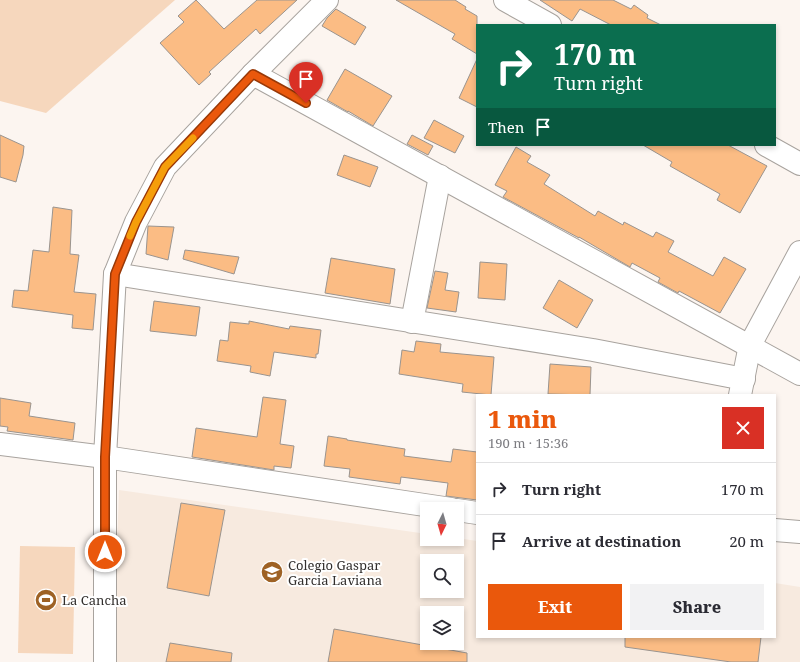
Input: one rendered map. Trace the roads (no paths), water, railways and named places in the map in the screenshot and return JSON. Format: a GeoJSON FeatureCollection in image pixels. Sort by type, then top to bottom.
{"type":"FeatureCollection","features":[{"type":"Feature","properties":{"kind":"street"},"geometry":{"type":"LineString","coordinates":[[104,662],[105,457],[115,274],[136,222],[165,167],[253,74],[327,0]]}},
{"type":"Feature","properties":{"kind":"street"},"geometry":{"type":"LineString","coordinates":[[506,0],[548,24]]}},
{"type":"Feature","properties":{"kind":"street"},"geometry":{"type":"LineString","coordinates":[[253,74],[750,345],[800,374]]}},
{"type":"Feature","properties":{"kind":"street"},"geometry":{"type":"LineString","coordinates":[[768,146],[800,164]]}},
{"type":"Feature","properties":{"kind":"street"},"geometry":{"type":"LineString","coordinates":[[412,322],[440,176]]}},
{"type":"Feature","properties":{"kind":"street"},"geometry":{"type":"LineString","coordinates":[[115,274],[594,350],[742,387],[750,345],[800,252]]}},
{"type":"Feature","properties":{"kind":"street"},"geometry":{"type":"LineString","coordinates":[[0,444],[105,457],[420,504]]}},
{"type":"Feature","properties":{"kind":"street"},"geometry":{"type":"LineString","coordinates":[[464,511],[476,513]]}},
{"type":"Feature","properties":{"kind":"street"},"geometry":{"type":"LineString","coordinates":[[776,530],[800,532]]}},
{"type":"Feature","properties":{"kind":"place","name":"Colegio Gaspar Garcia Laviana"},"geometry":{"type":"Point","coordinates":[272,572]}},
{"type":"Feature","properties":{"kind":"place","name":"La Cancha"},"geometry":{"type":"Point","coordinates":[46,600]}}]}
